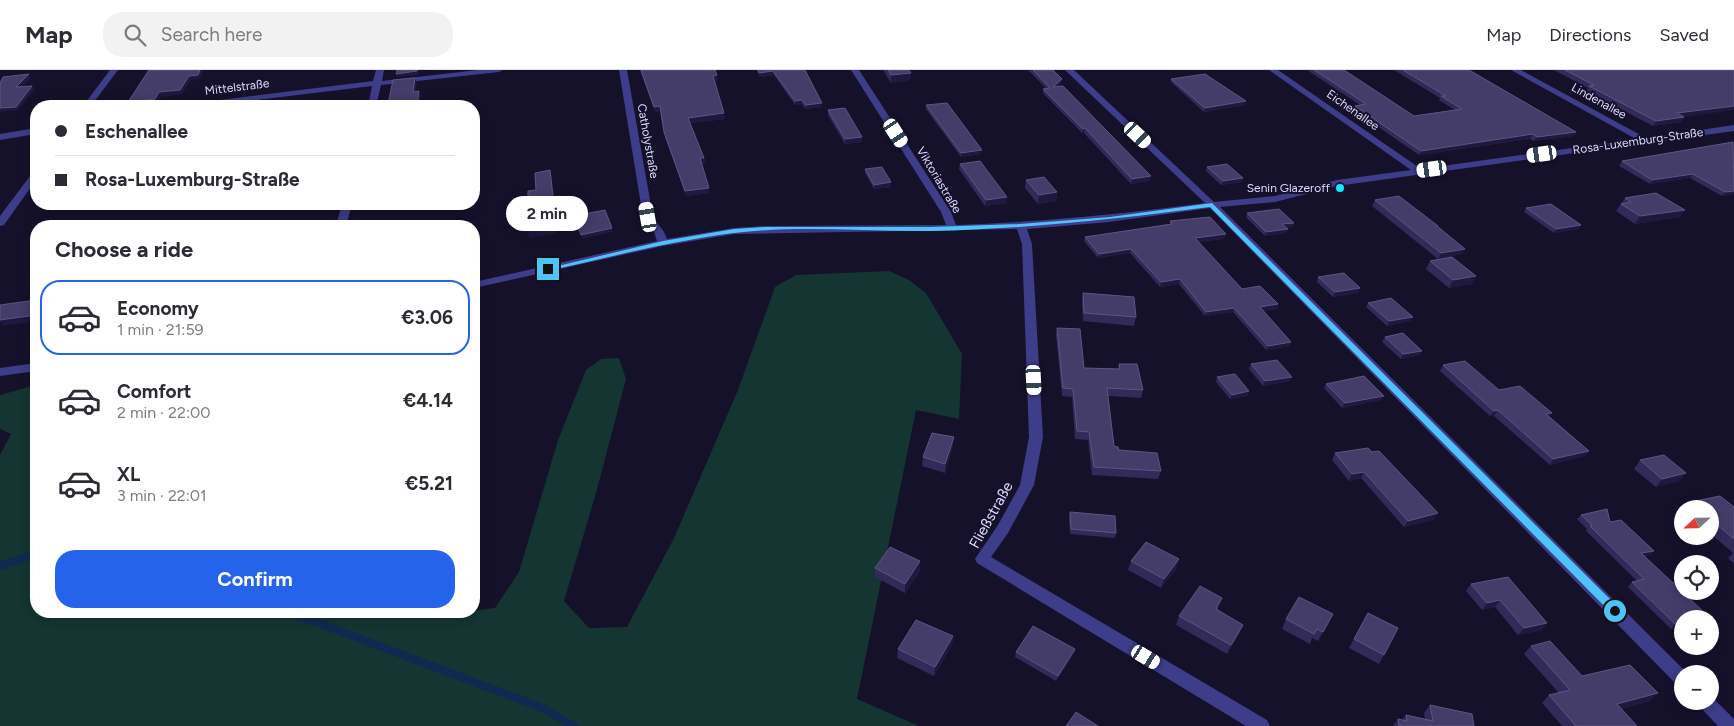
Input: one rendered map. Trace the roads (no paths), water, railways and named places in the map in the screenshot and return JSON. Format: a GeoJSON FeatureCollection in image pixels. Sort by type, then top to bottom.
{"type":"FeatureCollection","features":[{"type":"Feature","properties":{"kind":"street"},"geometry":{"type":"LineString","coordinates":[[92,100],[114,70]]}},
{"type":"Feature","properties":{"kind":"street"},"geometry":{"type":"LineString","coordinates":[[373,100],[380,70]]}},
{"type":"Feature","properties":{"kind":"street","name":"Mittelstraße"},"geometry":{"type":"LineString","coordinates":[[237,100],[498,70]]}},
{"type":"Feature","properties":{"kind":"street","name":"Catholystraße"},"geometry":{"type":"LineString","coordinates":[[623,70],[648,217],[659,232],[663,243]]}},
{"type":"Feature","properties":{"kind":"street","name":"Viktoriastraße"},"geometry":{"type":"LineString","coordinates":[[855,70],[946,212],[952,228]]}},
{"type":"Feature","properties":{"kind":"street"},"geometry":{"type":"LineString","coordinates":[[1069,70],[1212,205],[1674,671]]}},
{"type":"Feature","properties":{"kind":"street","name":"Eichenallee"},"geometry":{"type":"LineString","coordinates":[[1273,70],[1418,171]]}},
{"type":"Feature","properties":{"kind":"street","name":"Lindenallee"},"geometry":{"type":"LineString","coordinates":[[1515,70],[1644,140]]}},
{"type":"Feature","properties":{"kind":"street","name":"Rosa-Luxemburg-Straße"},"geometry":{"type":"LineString","coordinates":[[480,284],[663,243],[734,231],[1020,226],[1110,218],[1275,198],[1337,184],[1418,171],[1734,128]]}},
{"type":"Feature","properties":{"kind":"street"},"geometry":{"type":"LineString","coordinates":[[0,137],[30,132]]}},
{"type":"Feature","properties":{"kind":"street"},"geometry":{"type":"LineString","coordinates":[[0,223],[30,182]]}},
{"type":"Feature","properties":{"kind":"street","name":"Fließstraße"},"geometry":{"type":"LineString","coordinates":[[1020,226],[1028,244],[1036,438],[1026,485],[1002,529],[982,559],[1261,726]]}},
{"type":"Feature","properties":{"kind":"street"},"geometry":{"type":"LineString","coordinates":[[0,372],[30,368]]}},
{"type":"Feature","properties":{"kind":"street"},"geometry":{"type":"LineString","coordinates":[[1714,710],[1729,726]]}},
{"type":"Feature","properties":{"kind":"waterway"},"geometry":{"type":"LineString","coordinates":[[0,566],[30,556]]}},
{"type":"Feature","properties":{"kind":"waterway"},"geometry":{"type":"LineString","coordinates":[[305,618],[540,707],[574,726]]}},
{"type":"Feature","properties":{"kind":"place","name":"Senin Glazeroff"},"geometry":{"type":"Point","coordinates":[1340,188]}}]}
